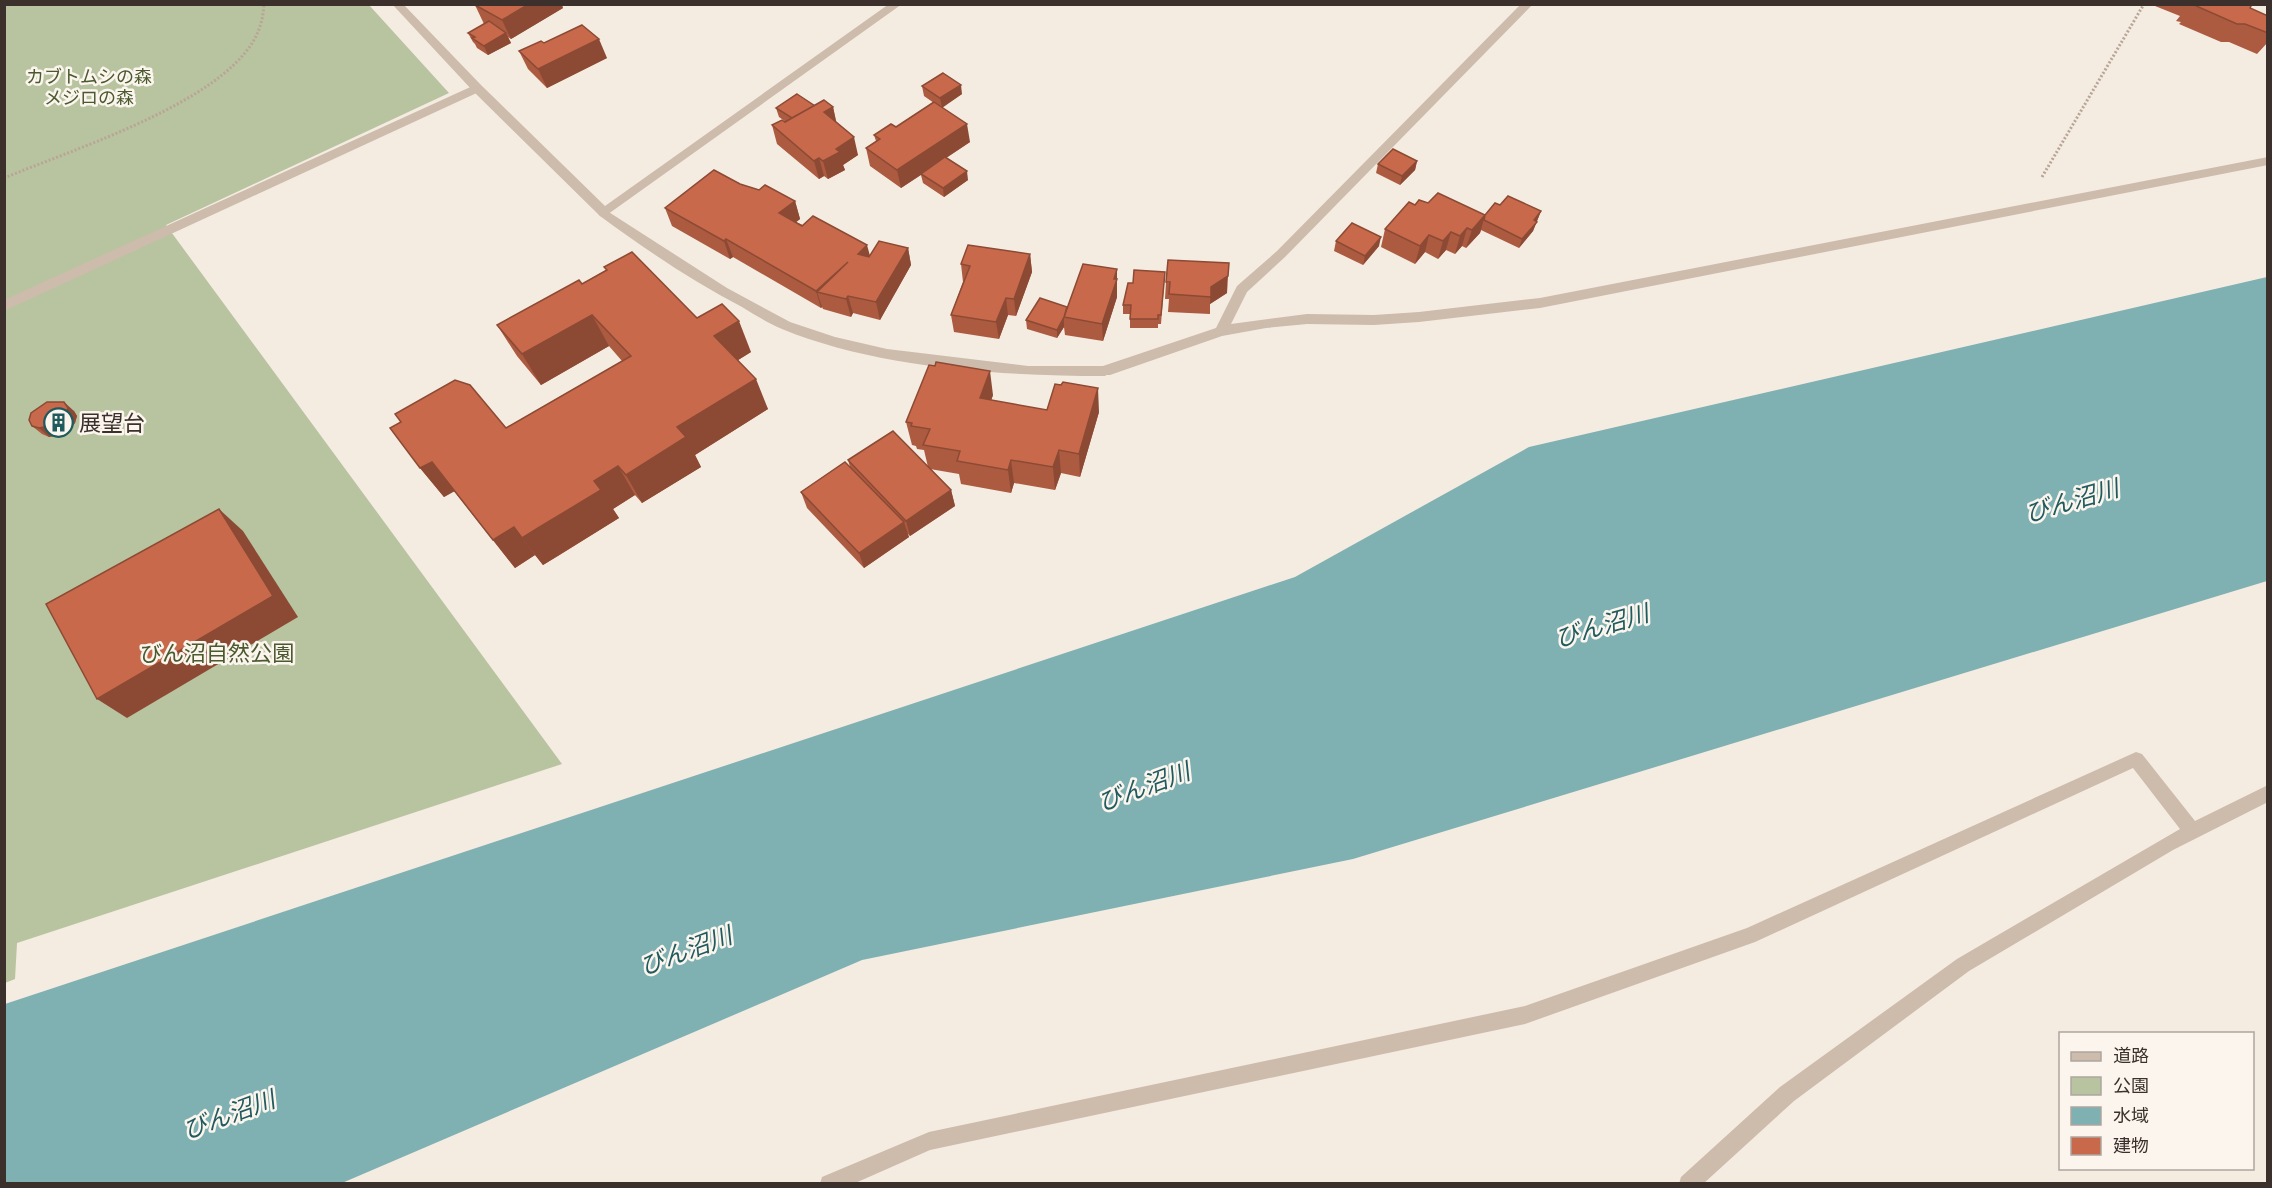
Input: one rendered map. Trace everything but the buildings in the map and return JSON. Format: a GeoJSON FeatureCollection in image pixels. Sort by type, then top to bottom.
{"type":"FeatureCollection","features":[{"type":"Feature","properties":{"kind":"street"},"geometry":{"type":"LineString","coordinates":[[397,4],[477,88],[604,213],[647,244],[722,291],[785,325],[826,340],[888,354],[1028,371],[1105,371],[1221,331],[1307,319],[1419,317],[1540,303],[2268,161]]}},
{"type":"Feature","properties":{"kind":"street"},"geometry":{"type":"LineString","coordinates":[[604,213],[897,4]]}},
{"type":"Feature","properties":{"kind":"street"},"geometry":{"type":"LineString","coordinates":[[1221,331],[1242,289],[1281,254],[1528,4]]}},
{"type":"Feature","properties":{"kind":"street"},"geometry":{"type":"LineString","coordinates":[[4,306],[477,88]]}},
{"type":"Feature","properties":{"kind":"street"},"geometry":{"type":"LineString","coordinates":[[829,1184],[929,1141],[1525,1015],[1749,936],[2136,759],[2192,831]]}},
{"type":"Feature","properties":{"kind":"street"},"geometry":{"type":"LineString","coordinates":[[1688,1184],[1787,1094],[1962,964],[2192,831],[2268,793]]}},
{"type":"Feature","properties":{"kind":"path"},"geometry":{"type":"LineString","coordinates":[[4,178],[133,123],[202,89],[241,58],[256,37],[265,13],[264,4]]}},
{"type":"Feature","properties":{"kind":"path"},"geometry":{"type":"LineString","coordinates":[[2016,210],[2047,170],[2144,4]]}},
{"type":"Feature","properties":{"kind":"green space","name":"びん沼自然公園"},"geometry":{"type":"Polygon","coordinates":[[[5,5],[369,5],[449,93],[166,225],[562,764],[17,943],[15,979],[5,983],[5,5]]]}},
{"type":"Feature","properties":{"kind":"water","name":"びん沼川"},"geometry":{"type":"Polygon","coordinates":[[[2267,277],[2267,581],[1353,859],[862,960],[342,1183],[5,1183],[5,1004],[1295,577],[1529,447],[2267,277]]]}},
{"type":"Feature","properties":{"kind":"place","name":"展望台"},"geometry":{"type":"Point","coordinates":[58,423]}},
{"type":"Feature","properties":{"kind":"park label","name":"カブトムシの森 メジロの森"},"geometry":{"type":"Point","coordinates":[89,88]}}]}
